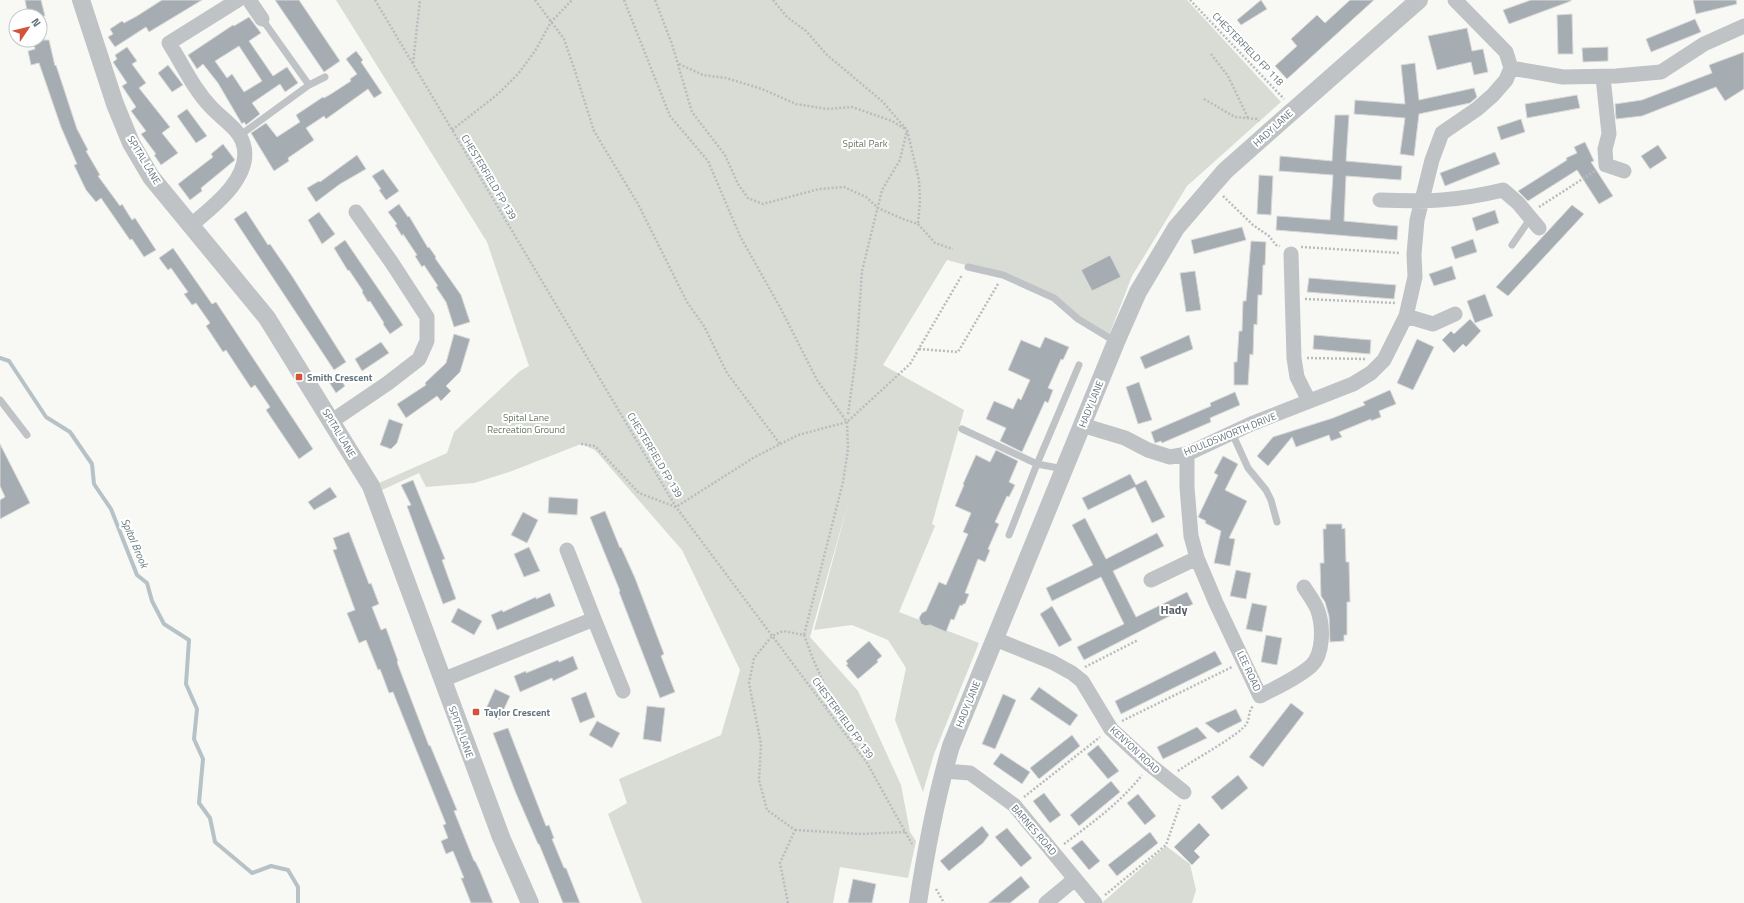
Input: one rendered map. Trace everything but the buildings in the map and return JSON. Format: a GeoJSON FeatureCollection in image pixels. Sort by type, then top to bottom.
{"type":"FeatureCollection","features":[{"type":"Feature","properties":{"kind":"street","name":"SPITAL LANE"},"geometry":{"type":"LineString","coordinates":[[81,0],[115,104],[132,143],[151,176],[267,318],[371,486],[501,837],[530,903]]}},
{"type":"Feature","properties":{"kind":"street"},"geometry":{"type":"LineString","coordinates":[[191,225],[212,207],[234,184],[245,164],[243,143],[233,128],[206,101],[189,78],[170,44],[238,0]]}},
{"type":"Feature","properties":{"kind":"street"},"geometry":{"type":"LineString","coordinates":[[249,0],[262,19]]}},
{"type":"Feature","properties":{"kind":"street","name":"HADY LANE"},"geometry":{"type":"LineString","coordinates":[[918,903],[924,865],[951,746],[1116,342],[1138,292],[1172,234],[1225,171],[1419,0]]}},
{"type":"Feature","properties":{"kind":"street"},"geometry":{"type":"LineString","coordinates":[[1455,0],[1506,52],[1511,68],[1563,77],[1603,77],[1661,72],[1704,44],[1744,26]]}},
{"type":"Feature","properties":{"kind":"street","name":"HOULDSWORTH DRIVE"},"geometry":{"type":"LineString","coordinates":[[1082,425],[1125,438],[1148,450],[1170,457],[1187,454],[1232,433],[1353,384],[1371,373],[1384,360],[1408,310],[1415,277],[1414,254],[1417,220],[1432,160],[1442,133],[1477,109],[1493,95],[1506,80],[1511,68]]}},
{"type":"Feature","properties":{"kind":"street"},"geometry":{"type":"LineString","coordinates":[[1603,77],[1609,134],[1605,149],[1606,164],[1624,171]]}},
{"type":"Feature","properties":{"kind":"street"},"geometry":{"type":"LineString","coordinates":[[1380,200],[1422,202],[1457,200],[1503,190],[1518,202],[1532,221]]}},
{"type":"Feature","properties":{"kind":"street"},"geometry":{"type":"LineString","coordinates":[[332,421],[388,383],[420,358],[426,341],[427,317],[392,263],[356,212]]}},
{"type":"Feature","properties":{"kind":"street"},"geometry":{"type":"LineString","coordinates":[[1290,249],[1294,358],[1297,377],[1309,401]]}},
{"type":"Feature","properties":{"kind":"street"},"geometry":{"type":"LineString","coordinates":[[1408,310],[1433,324],[1455,314]]}},
{"type":"Feature","properties":{"kind":"street","name":"LEE ROAD"},"geometry":{"type":"LineString","coordinates":[[1187,454],[1187,486],[1191,536],[1196,558],[1260,696],[1294,678],[1312,666],[1319,651],[1321,640],[1318,610],[1304,587]]}},
{"type":"Feature","properties":{"kind":"street"},"geometry":{"type":"LineString","coordinates":[[567,550],[623,691]]}},
{"type":"Feature","properties":{"kind":"street"},"geometry":{"type":"LineString","coordinates":[[1151,580],[1196,558]]}},
{"type":"Feature","properties":{"kind":"street"},"geometry":{"type":"LineString","coordinates":[[442,680],[594,619]]}},
{"type":"Feature","properties":{"kind":"street","name":"KENYON ROAD"},"geometry":{"type":"LineString","coordinates":[[995,639],[1052,662],[1072,673],[1082,681],[1111,729],[1150,765],[1184,792]]}},
{"type":"Feature","properties":{"kind":"street","name":"BARNES ROAD"},"geometry":{"type":"LineString","coordinates":[[944,772],[970,773],[1014,805],[1075,879],[1098,901]]}},
{"type":"Feature","properties":{"kind":"street"},"geometry":{"type":"LineString","coordinates":[[1046,903],[1075,879]]}},
{"type":"Feature","properties":{"kind":"lane"},"geometry":{"type":"LineString","coordinates":[[262,19],[309,85]]}},
{"type":"Feature","properties":{"kind":"lane"},"geometry":{"type":"LineString","coordinates":[[239,136],[309,85],[325,77]]}},
{"type":"Feature","properties":{"kind":"lane"},"geometry":{"type":"LineString","coordinates":[[1512,245],[1532,221]]}},
{"type":"Feature","properties":{"kind":"lane"},"geometry":{"type":"LineString","coordinates":[[968,267],[1003,275],[1054,298],[1078,319],[1116,342]]}},
{"type":"Feature","properties":{"kind":"lane"},"geometry":{"type":"LineString","coordinates":[[1009,535],[1079,365]]}},
{"type":"Feature","properties":{"kind":"lane"},"geometry":{"type":"LineString","coordinates":[[0,400],[27,435]]}},
{"type":"Feature","properties":{"kind":"lane"},"geometry":{"type":"LineString","coordinates":[[962,429],[1037,464],[1064,469]]}},
{"type":"Feature","properties":{"kind":"lane"},"geometry":{"type":"LineString","coordinates":[[1232,433],[1248,468],[1266,490],[1271,500],[1277,522]]}},
{"type":"Feature","properties":{"kind":"path","name":"CHESTERFIELD FP 139"},"geometry":{"type":"LineString","coordinates":[[375,0],[676,507],[867,763],[944,903]]}},
{"type":"Feature","properties":{"kind":"path"},"geometry":{"type":"LineString","coordinates":[[413,64],[420,0]]}},
{"type":"Feature","properties":{"kind":"path"},"geometry":{"type":"LineString","coordinates":[[535,0],[564,39],[594,131],[638,204],[687,302],[704,326],[727,373],[780,444]]}},
{"type":"Feature","properties":{"kind":"path"},"geometry":{"type":"LineString","coordinates":[[452,130],[498,94],[518,74],[535,51],[551,22],[572,0]]}},
{"type":"Feature","properties":{"kind":"path"},"geometry":{"type":"LineString","coordinates":[[624,0],[670,116],[708,161],[740,236],[781,309],[817,380],[847,422],[848,449],[843,482],[804,635],[813,660],[830,697],[826,708]]}},
{"type":"Feature","properties":{"kind":"path"},"geometry":{"type":"LineString","coordinates":[[655,0],[672,44],[692,112],[725,155],[738,184],[748,198],[763,204],[819,189],[844,187],[866,197],[878,208],[918,224],[935,243],[953,249]]}},
{"type":"Feature","properties":{"kind":"path"},"geometry":{"type":"LineString","coordinates":[[773,0],[787,17],[806,31],[827,55],[882,101],[907,130],[919,180],[920,201],[918,224]]}},
{"type":"Feature","properties":{"kind":"path","name":"CHESTERFIELD FP 118"},"geometry":{"type":"LineString","coordinates":[[1190,0],[1294,109]]}},
{"type":"Feature","properties":{"kind":"path"},"geometry":{"type":"LineString","coordinates":[[1211,54],[1228,76],[1248,118]]}},
{"type":"Feature","properties":{"kind":"path"},"geometry":{"type":"LineString","coordinates":[[678,64],[703,75],[726,78],[762,89],[796,104],[827,109],[852,107],[892,121],[907,130]]}},
{"type":"Feature","properties":{"kind":"path"},"geometry":{"type":"LineString","coordinates":[[1204,99],[1235,117],[1257,119]]}},
{"type":"Feature","properties":{"kind":"path"},"geometry":{"type":"LineString","coordinates":[[848,414],[856,356],[862,271],[882,190],[900,160],[907,130]]}},
{"type":"Feature","properties":{"kind":"path"},"geometry":{"type":"LineString","coordinates":[[1532,221],[1606,164]]}},
{"type":"Feature","properties":{"kind":"path"},"geometry":{"type":"LineString","coordinates":[[1212,186],[1253,225],[1269,236],[1276,245],[1290,249],[1312,246],[1414,254]]}},
{"type":"Feature","properties":{"kind":"path"},"geometry":{"type":"LineString","coordinates":[[581,444],[595,446],[639,493],[676,507],[753,458],[798,435],[847,422],[910,364],[968,267]]}},
{"type":"Feature","properties":{"kind":"path"},"geometry":{"type":"LineString","coordinates":[[919,349],[958,352],[1003,275]]}},
{"type":"Feature","properties":{"kind":"path"},"geometry":{"type":"LineString","coordinates":[[1291,298],[1408,310]]}},
{"type":"Feature","properties":{"kind":"path"},"geometry":{"type":"LineString","coordinates":[[1294,358],[1384,360]]}},
{"type":"Feature","properties":{"kind":"path"},"geometry":{"type":"LineString","coordinates":[[804,635],[783,630],[772,636],[754,658],[749,684],[761,744],[758,780],[767,810],[795,830],[861,834],[905,832]]}},
{"type":"Feature","properties":{"kind":"path"},"geometry":{"type":"LineString","coordinates":[[1072,673],[1138,640]]}},
{"type":"Feature","properties":{"kind":"path"},"geometry":{"type":"LineString","coordinates":[[1014,805],[1121,722],[1244,661]]}},
{"type":"Feature","properties":{"kind":"path"},"geometry":{"type":"LineString","coordinates":[[1168,780],[1182,768],[1237,733],[1247,724],[1249,711],[1260,696]]}},
{"type":"Feature","properties":{"kind":"path"},"geometry":{"type":"LineString","coordinates":[[1054,852],[1108,811],[1130,790],[1150,765]]}},
{"type":"Feature","properties":{"kind":"path"},"geometry":{"type":"LineString","coordinates":[[1098,901],[1166,845],[1184,792]]}},
{"type":"Feature","properties":{"kind":"path"},"geometry":{"type":"LineString","coordinates":[[788,903],[780,863],[795,830]]}},
{"type":"Feature","properties":{"kind":"green space"},"geometry":{"type":"Polygon","coordinates":[[[336,0],[1187,0],[1281,102],[1187,186],[1132,276],[1108,338],[1054,298],[1003,275],[947,260],[883,365],[964,410],[932,524],[935,526],[899,612],[979,643],[934,754],[923,792],[895,720],[906,668],[888,640],[852,625],[814,630],[849,500],[810,637],[858,691],[901,785],[910,832],[916,841],[908,878],[840,867],[833,903],[642,903],[608,814],[627,803],[619,779],[721,735],[740,670],[682,550],[595,450],[581,444],[512,471],[474,483],[426,487],[419,473],[382,490],[379,483],[447,453],[454,432],[520,371],[529,366],[487,242],[336,0]]]}},
{"type":"Feature","properties":{"kind":"green space"},"geometry":{"type":"Polygon","coordinates":[[[1166,846],[1190,864],[1196,890],[1192,903],[1102,903],[1166,846]]]}},
{"type":"Feature","properties":{"kind":"waterway","name":"Spital Brook"},"geometry":{"type":"LineString","coordinates":[[0,358],[9,361],[46,417],[70,432],[92,464],[94,484],[111,509],[137,575],[147,583],[152,601],[164,624],[189,640],[186,684],[197,709],[194,739],[203,759],[199,803],[210,818],[215,842],[252,873],[271,866],[288,870],[298,887],[298,903]]}},
{"type":"Feature","properties":{"kind":"place","name":"Smith Crescent"},"geometry":{"type":"Point","coordinates":[299,377]}},
{"type":"Feature","properties":{"kind":"place","name":"Taylor Crescent"},"geometry":{"type":"Point","coordinates":[476,712]}},
{"type":"Feature","properties":{"kind":"district","name":"Hady"},"geometry":{"type":"Point","coordinates":[1174,609]}},
{"type":"Feature","properties":{"kind":"park label","name":"Spital Park"},"geometry":{"type":"Point","coordinates":[865,143]}},
{"type":"Feature","properties":{"kind":"park label","name":"Spital Lane Recreation Ground"},"geometry":{"type":"Point","coordinates":[526,422]}}]}
